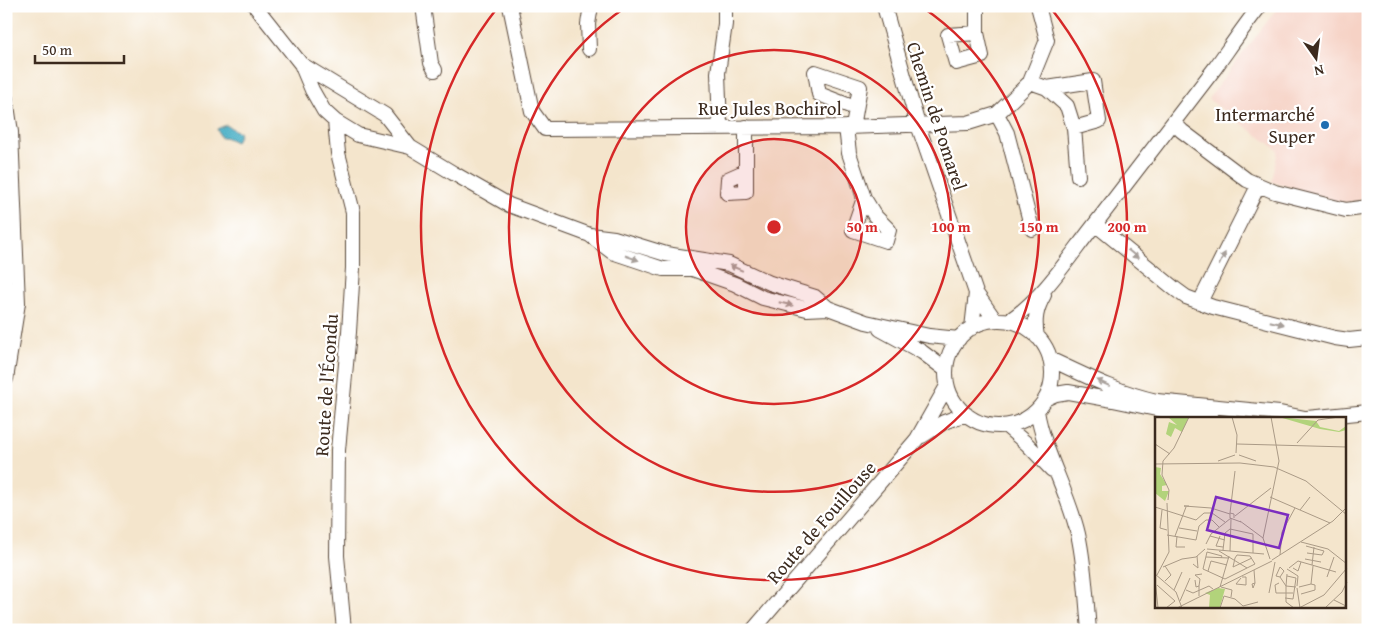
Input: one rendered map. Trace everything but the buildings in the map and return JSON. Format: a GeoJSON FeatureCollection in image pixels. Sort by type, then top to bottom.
{"type":"FeatureCollection","features":[{"type":"Feature","properties":{"kind":"street"},"geometry":{"type":"LineString","coordinates":[[255,6],[301,64],[312,90],[324,111],[335,121],[358,135],[410,147],[509,205],[590,235],[614,238],[666,254],[729,264],[770,283],[815,297],[828,308],[866,322],[929,336],[959,339]]}},
{"type":"Feature","properties":{"kind":"street"},"geometry":{"type":"LineString","coordinates":[[268,6],[274,29]]}},
{"type":"Feature","properties":{"kind":"street"},"geometry":{"type":"LineString","coordinates":[[423,6],[431,63],[435,70]]}},
{"type":"Feature","properties":{"kind":"street","name":"Rue Jules Bochirol"},"geometry":{"type":"LineString","coordinates":[[510,6],[532,111],[545,128],[849,127],[968,122],[997,114],[1030,82],[1047,40],[1038,6]]}},
{"type":"Feature","properties":{"kind":"street"},"geometry":{"type":"LineString","coordinates":[[590,6],[588,24],[590,49]]}},
{"type":"Feature","properties":{"kind":"street"},"geometry":{"type":"LineString","coordinates":[[720,127],[718,72],[725,24],[725,6]]}},
{"type":"Feature","properties":{"kind":"street","name":"Chemin de Pomarel"},"geometry":{"type":"LineString","coordinates":[[884,6],[918,125],[976,293],[1002,321]]}},
{"type":"Feature","properties":{"kind":"street"},"geometry":{"type":"LineString","coordinates":[[976,33],[977,6]]}},
{"type":"Feature","properties":{"kind":"street"},"geometry":{"type":"LineString","coordinates":[[1002,321],[1029,330],[1037,337],[1050,359],[1052,379],[1045,399],[1036,410],[1018,422],[1006,426],[991,426],[978,422],[966,414],[954,401],[947,386],[946,370],[952,348],[972,328],[983,323],[1002,321],[1023,311],[1051,280],[1174,123],[1260,6]]}},
{"type":"Feature","properties":{"kind":"street"},"geometry":{"type":"LineString","coordinates":[[301,64],[385,114],[410,147]]}},
{"type":"Feature","properties":{"kind":"street"},"geometry":{"type":"LineString","coordinates":[[312,90],[325,78]]}},
{"type":"Feature","properties":{"kind":"street"},"geometry":{"type":"LineString","coordinates":[[1047,88],[1094,81],[1099,121],[1074,128]]}},
{"type":"Feature","properties":{"kind":"street"},"geometry":{"type":"LineString","coordinates":[[1030,82],[1047,88],[1067,106],[1074,128],[1078,176]]}},
{"type":"Feature","properties":{"kind":"street"},"geometry":{"type":"LineString","coordinates":[[6,99],[11,132],[18,303],[6,379]]}},
{"type":"Feature","properties":{"kind":"street"},"geometry":{"type":"LineString","coordinates":[[855,108],[849,127],[849,153],[864,198]]}},
{"type":"Feature","properties":{"kind":"street"},"geometry":{"type":"LineString","coordinates":[[997,114],[1007,134],[1032,230]]}},
{"type":"Feature","properties":{"kind":"street","name":"Route de l'Écondu"},"geometry":{"type":"LineString","coordinates":[[335,121],[338,153],[353,212],[350,332],[338,450],[337,556],[344,630]]}},
{"type":"Feature","properties":{"kind":"street"},"geometry":{"type":"LineString","coordinates":[[1174,123],[1247,180],[1258,186],[1346,210],[1368,208]]}},
{"type":"Feature","properties":{"kind":"street"},"geometry":{"type":"LineString","coordinates":[[746,127],[746,171]]}},
{"type":"Feature","properties":{"kind":"street"},"geometry":{"type":"LineString","coordinates":[[387,141],[396,128]]}},
{"type":"Feature","properties":{"kind":"street"},"geometry":{"type":"LineString","coordinates":[[338,145],[358,135]]}},
{"type":"Feature","properties":{"kind":"street"},"geometry":{"type":"LineString","coordinates":[[1200,302],[1258,186]]}},
{"type":"Feature","properties":{"kind":"street"},"geometry":{"type":"LineString","coordinates":[[1095,224],[1186,297],[1213,307],[1336,338],[1349,340],[1368,338]]}},
{"type":"Feature","properties":{"kind":"street"},"geometry":{"type":"LineString","coordinates":[[1037,337],[1035,321],[1037,308],[1051,280]]}},
{"type":"Feature","properties":{"kind":"street","name":"Chemin de Pomarel"},"geometry":{"type":"LineString","coordinates":[[972,328],[976,293]]}},
{"type":"Feature","properties":{"kind":"street"},"geometry":{"type":"LineString","coordinates":[[866,322],[922,352],[946,370]]}},
{"type":"Feature","properties":{"kind":"street"},"geometry":{"type":"LineString","coordinates":[[1050,359],[1125,392],[1157,401],[1280,413],[1301,417]]}},
{"type":"Feature","properties":{"kind":"street","name":"Route de Fouillouse"},"geometry":{"type":"LineString","coordinates":[[753,630],[917,439],[947,386]]}},
{"type":"Feature","properties":{"kind":"street"},"geometry":{"type":"LineString","coordinates":[[1045,399],[1056,394],[1068,392],[1203,417]]}},
{"type":"Feature","properties":{"kind":"street"},"geometry":{"type":"LineString","coordinates":[[1036,410],[1042,436],[1062,482],[1078,534],[1089,630]]}},
{"type":"Feature","properties":{"kind":"street"},"geometry":{"type":"LineString","coordinates":[[1316,417],[1367,412]]}},
{"type":"Feature","properties":{"kind":"street","name":"Route de Fouillouse"},"geometry":{"type":"LineString","coordinates":[[917,439],[944,422],[966,414]]}},
{"type":"Feature","properties":{"kind":"street"},"geometry":{"type":"LineString","coordinates":[[1006,426],[1041,457],[1062,482]]}},
{"type":"Feature","properties":{"kind":"shaded area"},"geometry":{"type":"Polygon","coordinates":[[[1279,6],[1368,6],[1368,199],[1347,203],[1333,201],[1272,182],[1278,150],[1208,99],[1279,6]]]}},
{"type":"Feature","properties":{"kind":"water"},"geometry":{"type":"Polygon","coordinates":[[[226,125],[240,133],[236,142],[225,137],[221,138],[217,129],[226,125]]]}},
{"type":"Feature","properties":{"kind":"place","name":"Intermarché Super"},"geometry":{"type":"Point","coordinates":[1325,125]}}]}
